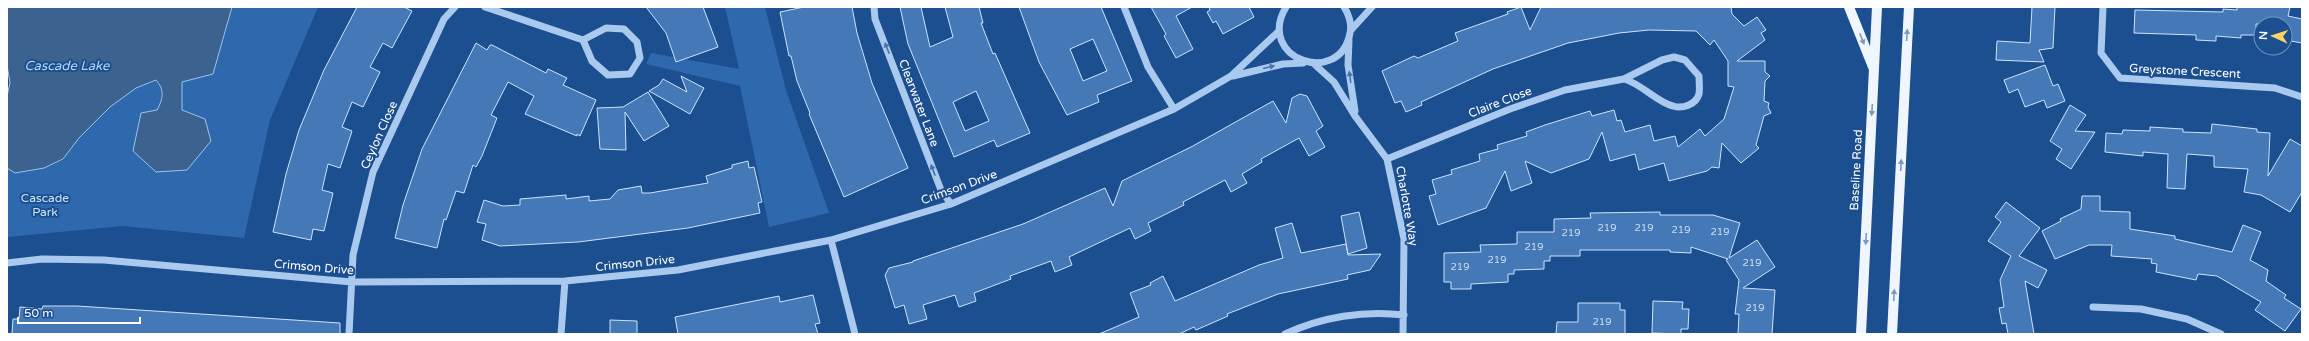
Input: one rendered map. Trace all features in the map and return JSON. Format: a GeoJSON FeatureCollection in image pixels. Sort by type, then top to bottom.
{"type":"FeatureCollection","features":[{"type":"Feature","properties":{"kind":"main road"},"geometry":{"type":"LineString","coordinates":[[1849,7],[1874,71]]}},
{"type":"Feature","properties":{"kind":"main road","name":"Baseline Road"},"geometry":{"type":"LineString","coordinates":[[1861,334],[1877,7]]}},
{"type":"Feature","properties":{"kind":"main road"},"geometry":{"type":"LineString","coordinates":[[1892,334],[1909,7]]}},
{"type":"Feature","properties":{"kind":"street","name":"Ceylon Close"},"geometry":{"type":"LineString","coordinates":[[349,334],[353,255],[373,172],[444,19],[455,7]]}},
{"type":"Feature","properties":{"kind":"street"},"geometry":{"type":"LineString","coordinates":[[485,7],[583,40],[606,28],[624,29],[637,42],[640,58],[630,74],[608,75],[592,61],[583,40]]}},
{"type":"Feature","properties":{"kind":"street","name":"Clearwater Lane"},"geometry":{"type":"LineString","coordinates":[[874,7],[876,19],[941,190],[951,204]]}},
{"type":"Feature","properties":{"kind":"street"},"geometry":{"type":"LineString","coordinates":[[1124,7],[1148,67],[1174,110]]}},
{"type":"Feature","properties":{"kind":"street"},"geometry":{"type":"LineString","coordinates":[[1279,31],[1281,18],[1280,7]]}},
{"type":"Feature","properties":{"kind":"street"},"geometry":{"type":"LineString","coordinates":[[1281,18],[1286,7]]}},
{"type":"Feature","properties":{"kind":"street"},"geometry":{"type":"LineString","coordinates":[[1344,7],[1350,20],[1351,30],[1349,38],[1348,65],[1355,116]]}},
{"type":"Feature","properties":{"kind":"street"},"geometry":{"type":"LineString","coordinates":[[1351,30],[1372,7]]}},
{"type":"Feature","properties":{"kind":"street","name":"Greystone Crescent"},"geometry":{"type":"LineString","coordinates":[[2104,7],[2101,54],[2120,78],[2275,88],[2302,97]]}},
{"type":"Feature","properties":{"kind":"street","name":"Crimson Drive"},"geometry":{"type":"LineString","coordinates":[[7,263],[42,259],[104,260],[352,282],[565,281],[678,270],[831,240],[951,204],[1174,110],[1231,76],[1279,31]]}},
{"type":"Feature","properties":{"kind":"street","name":"Charlotte Way"},"geometry":{"type":"LineString","coordinates":[[1279,31],[1282,42],[1288,51],[1297,58],[1310,63],[1334,82],[1355,116],[1387,159],[1404,239],[1403,334]]}},
{"type":"Feature","properties":{"kind":"street","name":"Crimson Drive"},"geometry":{"type":"LineString","coordinates":[[1231,76],[1283,64],[1324,62],[1335,57],[1344,49],[1349,38]]}},
{"type":"Feature","properties":{"kind":"street","name":"Claire Close"},"geometry":{"type":"LineString","coordinates":[[1387,159],[1510,109],[1558,92],[1624,79],[1662,60],[1674,57],[1685,60],[1699,76],[1699,95],[1693,103],[1683,107],[1672,106],[1634,82],[1624,79]]}},
{"type":"Feature","properties":{"kind":"street"},"geometry":{"type":"LineString","coordinates":[[831,240],[855,334]]}},
{"type":"Feature","properties":{"kind":"street"},"geometry":{"type":"LineString","coordinates":[[561,334],[565,281]]}},
{"type":"Feature","properties":{"kind":"street"},"geometry":{"type":"LineString","coordinates":[[2093,307],[2141,309],[2187,319],[2221,334]]}},
{"type":"Feature","properties":{"kind":"street"},"geometry":{"type":"LineString","coordinates":[[1285,334],[1347,315],[1385,313],[1404,315]]}},
{"type":"Feature","properties":{"kind":"green space","name":"Cascade Park"},"geometry":{"type":"Polygon","coordinates":[[[232,7],[318,7],[270,120],[244,238],[123,226],[7,237],[7,168],[15,173],[44,168],[63,160],[79,138],[110,107],[136,88],[157,80],[161,87],[162,95],[161,102],[157,110],[204,119],[182,110],[182,82],[223,41],[232,7]]]}},
{"type":"Feature","properties":{"kind":"green space"},"geometry":{"type":"Polygon","coordinates":[[[725,7],[765,7],[786,90],[829,213],[769,227],[740,86],[646,64],[651,53],[739,69],[725,7]]]}},
{"type":"Feature","properties":{"kind":"water","name":"Cascade Lake"},"geometry":{"type":"Polygon","coordinates":[[[7,7],[232,7],[213,74],[182,82],[182,110],[205,119],[211,141],[187,170],[156,172],[133,151],[141,113],[157,110],[161,102],[162,91],[156,80],[136,88],[110,107],[79,138],[63,159],[44,168],[15,173],[7,168],[7,96],[10,83],[7,65],[7,7]]]}},
{"type":"Feature","properties":{"kind":"building"},"geometry":{"type":"Polygon","coordinates":[[[357,7],[404,7],[412,11],[392,48],[383,43],[370,67],[380,72],[363,107],[352,102],[342,127],[352,131],[340,168],[328,164],[322,190],[333,193],[324,231],[313,229],[311,240],[273,232],[286,174],[299,130],[324,70],[357,7]]]}},
{"type":"Feature","properties":{"kind":"building"},"geometry":{"type":"Polygon","coordinates":[[[646,7],[703,7],[718,47],[676,62],[666,33],[646,7]]]}},
{"type":"Feature","properties":{"kind":"building"},"geometry":{"type":"Polygon","coordinates":[[[804,7],[852,7],[857,33],[872,83],[908,168],[844,197],[809,114],[810,113],[797,81],[791,56],[789,56],[780,12],[804,7]]]}},
{"type":"Feature","properties":{"kind":"building"},"geometry":{"type":"Polygon","coordinates":[[[900,7],[921,7],[930,47],[953,37],[945,7],[979,7],[983,23],[981,23],[993,54],[995,53],[1030,133],[997,147],[994,140],[954,157],[908,44],[900,7]],[[976,91],[953,102],[965,131],[989,121],[976,91]]]}},
{"type":"Feature","properties":{"kind":"building"},"geometry":{"type":"Polygon","coordinates":[[[1019,7],[1101,7],[1132,81],[1097,95],[1099,102],[1067,115],[1039,62],[1019,7]],[[1093,39],[1070,49],[1083,81],[1107,71],[1093,39]]]}},
{"type":"Feature","properties":{"kind":"building"},"geometry":{"type":"Polygon","coordinates":[[[1151,7],[1192,7],[1176,16],[1193,49],[1176,58],[1164,36],[1166,34],[1151,7]]]}},
{"type":"Feature","properties":{"kind":"building"},"geometry":{"type":"Polygon","coordinates":[[[1209,7],[1249,7],[1254,17],[1223,34],[1216,21],[1213,23],[1207,12],[1210,10],[1209,7]]]}},
{"type":"Feature","properties":{"kind":"building"},"geometry":{"type":"Polygon","coordinates":[[[1521,7],[1530,30],[1541,7],[1731,7],[1732,14],[1744,26],[1757,17],[1766,30],[1761,33],[1765,40],[1737,61],[1765,61],[1765,72],[1770,76],[1765,81],[1764,101],[1769,103],[1768,107],[1771,113],[1764,116],[1756,145],[1759,148],[1741,163],[1722,143],[1719,168],[1712,167],[1707,171],[1669,181],[1664,163],[1639,170],[1635,154],[1610,161],[1602,132],[1589,159],[1551,173],[1525,161],[1532,183],[1511,191],[1505,171],[1486,208],[1438,225],[1429,196],[1436,194],[1432,180],[1452,174],[1451,170],[1480,161],[1479,154],[1498,149],[1497,145],[1527,136],[1526,132],[1590,111],[1592,116],[1614,110],[1617,121],[1621,120],[1625,132],[1650,125],[1654,141],[1675,136],[1678,147],[1700,129],[1705,136],[1724,119],[1734,87],[1728,86],[1728,61],[1714,40],[1710,45],[1696,31],[1649,30],[1619,33],[1568,43],[1493,69],[1421,102],[1422,105],[1406,112],[1401,101],[1395,103],[1382,71],[1414,56],[1418,58],[1458,41],[1455,33],[1508,14],[1507,12],[1521,7]]]}},
{"type":"Feature","properties":{"kind":"building"},"geometry":{"type":"Polygon","coordinates":[[[2032,7],[2055,7],[2053,48],[2039,50],[2044,62],[1996,60],[1997,41],[2030,43],[2032,7]]]}},
{"type":"Feature","properties":{"kind":"building"},"geometry":{"type":"Polygon","coordinates":[[[2237,7],[2290,7],[2288,16],[2253,16],[2253,35],[2241,35],[2241,38],[2216,36],[2216,41],[2196,40],[2196,35],[2134,33],[2135,10],[2223,12],[2223,9],[2237,10],[2237,7]]]}},
{"type":"Feature","properties":{"kind":"building"},"geometry":{"type":"Polygon","coordinates":[[[2293,17],[2302,19],[2302,43],[2293,41],[2293,17]]]}},
{"type":"Feature","properties":{"kind":"building"},"geometry":{"type":"Polygon","coordinates":[[[476,43],[487,50],[490,45],[492,45],[546,73],[548,69],[567,78],[563,85],[596,100],[580,136],[577,134],[577,136],[525,114],[534,96],[508,82],[491,115],[497,118],[482,156],[476,167],[473,165],[464,193],[456,191],[446,220],[444,219],[437,248],[395,238],[403,205],[422,149],[476,43]]]}},
{"type":"Feature","properties":{"kind":"building"},"geometry":{"type":"Polygon","coordinates":[[[2045,65],[2053,86],[2058,84],[2065,101],[2047,108],[2044,100],[2025,107],[2018,89],[2009,93],[2004,80],[2045,65]]]}},
{"type":"Feature","properties":{"kind":"building"},"geometry":{"type":"Polygon","coordinates":[[[681,76],[704,88],[690,114],[649,91],[659,85],[663,79],[687,92],[681,76]]]}},
{"type":"Feature","properties":{"kind":"building"},"geometry":{"type":"Polygon","coordinates":[[[648,92],[669,126],[644,141],[625,112],[626,150],[600,149],[597,108],[623,107],[648,92]]]}},
{"type":"Feature","properties":{"kind":"building"},"geometry":{"type":"Polygon","coordinates":[[[1300,94],[1307,96],[1323,126],[1316,131],[1325,147],[1309,156],[1299,138],[1261,159],[1262,162],[1242,174],[1247,183],[1231,192],[1225,180],[1183,202],[1184,205],[1148,223],[1151,231],[1135,239],[1130,228],[1069,257],[1072,265],[1055,272],[1051,261],[1010,276],[1011,279],[974,293],[976,301],[959,307],[955,295],[923,305],[927,319],[909,324],[904,305],[895,308],[885,275],[889,268],[913,262],[1023,224],[1105,188],[1113,206],[1122,181],[1191,147],[1273,101],[1286,123],[1292,98],[1300,94]]]}},
{"type":"Feature","properties":{"kind":"building"},"geometry":{"type":"Polygon","coordinates":[[[2070,105],[2086,115],[2075,131],[2095,132],[2071,169],[2056,159],[2062,149],[2050,141],[2070,105]]]}},
{"type":"Feature","properties":{"kind":"building"},"geometry":{"type":"Polygon","coordinates":[[[2212,124],[2257,129],[2257,132],[2270,133],[2268,176],[2290,139],[2302,146],[2302,192],[2290,212],[2261,195],[2244,192],[2248,169],[2214,167],[2214,156],[2187,154],[2185,189],[2167,188],[2168,154],[2143,152],[2143,156],[2105,152],[2106,133],[2122,134],[2123,130],[2150,131],[2150,127],[2183,129],[2183,132],[2211,133],[2212,124]]]}},
{"type":"Feature","properties":{"kind":"building"},"geometry":{"type":"Polygon","coordinates":[[[748,161],[749,168],[754,167],[762,202],[758,203],[760,213],[688,228],[578,242],[500,246],[482,240],[486,224],[477,222],[484,200],[503,206],[520,205],[520,199],[566,195],[566,199],[589,196],[589,201],[610,199],[618,190],[641,186],[642,193],[650,193],[708,183],[706,176],[732,168],[732,165],[748,161]]]}},
{"type":"Feature","properties":{"kind":"building"},"geometry":{"type":"Polygon","coordinates":[[[2082,196],[2100,196],[2100,211],[2130,212],[2130,229],[2175,236],[2175,239],[2232,252],[2243,225],[2261,232],[2250,260],[2268,270],[2266,281],[2286,295],[2284,298],[2301,309],[2285,331],[2255,310],[2261,302],[2217,276],[2198,274],[2196,280],[2156,272],[2157,264],[2151,263],[2152,259],[2111,256],[2112,245],[2089,245],[2055,259],[2042,231],[2061,221],[2060,219],[2081,209],[2082,196]]]}},
{"type":"Feature","properties":{"kind":"building"},"geometry":{"type":"Polygon","coordinates":[[[2006,202],[2040,228],[2019,256],[2047,270],[2038,288],[2025,281],[2034,334],[2008,334],[2006,323],[2002,324],[1999,308],[2004,307],[2000,280],[2011,256],[1988,241],[2001,222],[1995,217],[2006,202]]]}},
{"type":"Feature","properties":{"kind":"building"},"geometry":{"type":"Polygon","coordinates":[[[1359,212],[1367,248],[1348,254],[1341,216],[1359,212]]]}},
{"type":"Feature","properties":{"kind":"building"},"geometry":{"type":"Polygon","coordinates":[[[1660,212],[1660,215],[1713,215],[1740,223],[1729,258],[1757,240],[1775,267],[1743,288],[1775,290],[1772,334],[1738,334],[1739,314],[1735,314],[1739,280],[1726,260],[1728,259],[1691,247],[1691,253],[1670,252],[1670,250],[1580,250],[1580,256],[1550,256],[1550,261],[1544,261],[1544,269],[1514,270],[1514,274],[1508,274],[1508,282],[1471,284],[1471,289],[1451,289],[1451,282],[1444,282],[1444,253],[1481,252],[1480,245],[1517,244],[1517,232],[1554,232],[1554,219],[1591,218],[1590,213],[1660,212]]]}},
{"type":"Feature","properties":{"kind":"building"},"geometry":{"type":"Polygon","coordinates":[[[1292,223],[1301,253],[1346,244],[1348,255],[1381,254],[1370,270],[1347,275],[1348,279],[1278,294],[1227,314],[1228,316],[1196,330],[1194,327],[1179,334],[1099,334],[1139,317],[1130,293],[1151,285],[1150,283],[1163,276],[1175,301],[1259,265],[1283,258],[1275,228],[1292,223]]]}},
{"type":"Feature","properties":{"kind":"building"},"geometry":{"type":"Polygon","coordinates":[[[813,295],[820,323],[815,324],[818,334],[678,334],[675,317],[779,296],[780,302],[813,295]]]}},
{"type":"Feature","properties":{"kind":"building"},"geometry":{"type":"Polygon","coordinates":[[[1653,301],[1683,302],[1682,309],[1689,309],[1688,329],[1681,329],[1681,334],[1652,333],[1653,301]]]}},
{"type":"Feature","properties":{"kind":"building"},"geometry":{"type":"Polygon","coordinates":[[[1578,303],[1620,303],[1620,310],[1625,310],[1625,334],[1556,334],[1557,322],[1578,322],[1578,303]]]}},
{"type":"Feature","properties":{"kind":"building"},"geometry":{"type":"Polygon","coordinates":[[[43,306],[77,306],[340,323],[340,334],[12,334],[13,319],[19,319],[20,307],[42,309],[43,306]]]}},
{"type":"Feature","properties":{"kind":"building"},"geometry":{"type":"Polygon","coordinates":[[[610,320],[637,321],[637,334],[610,334],[610,320]]]}}]}
